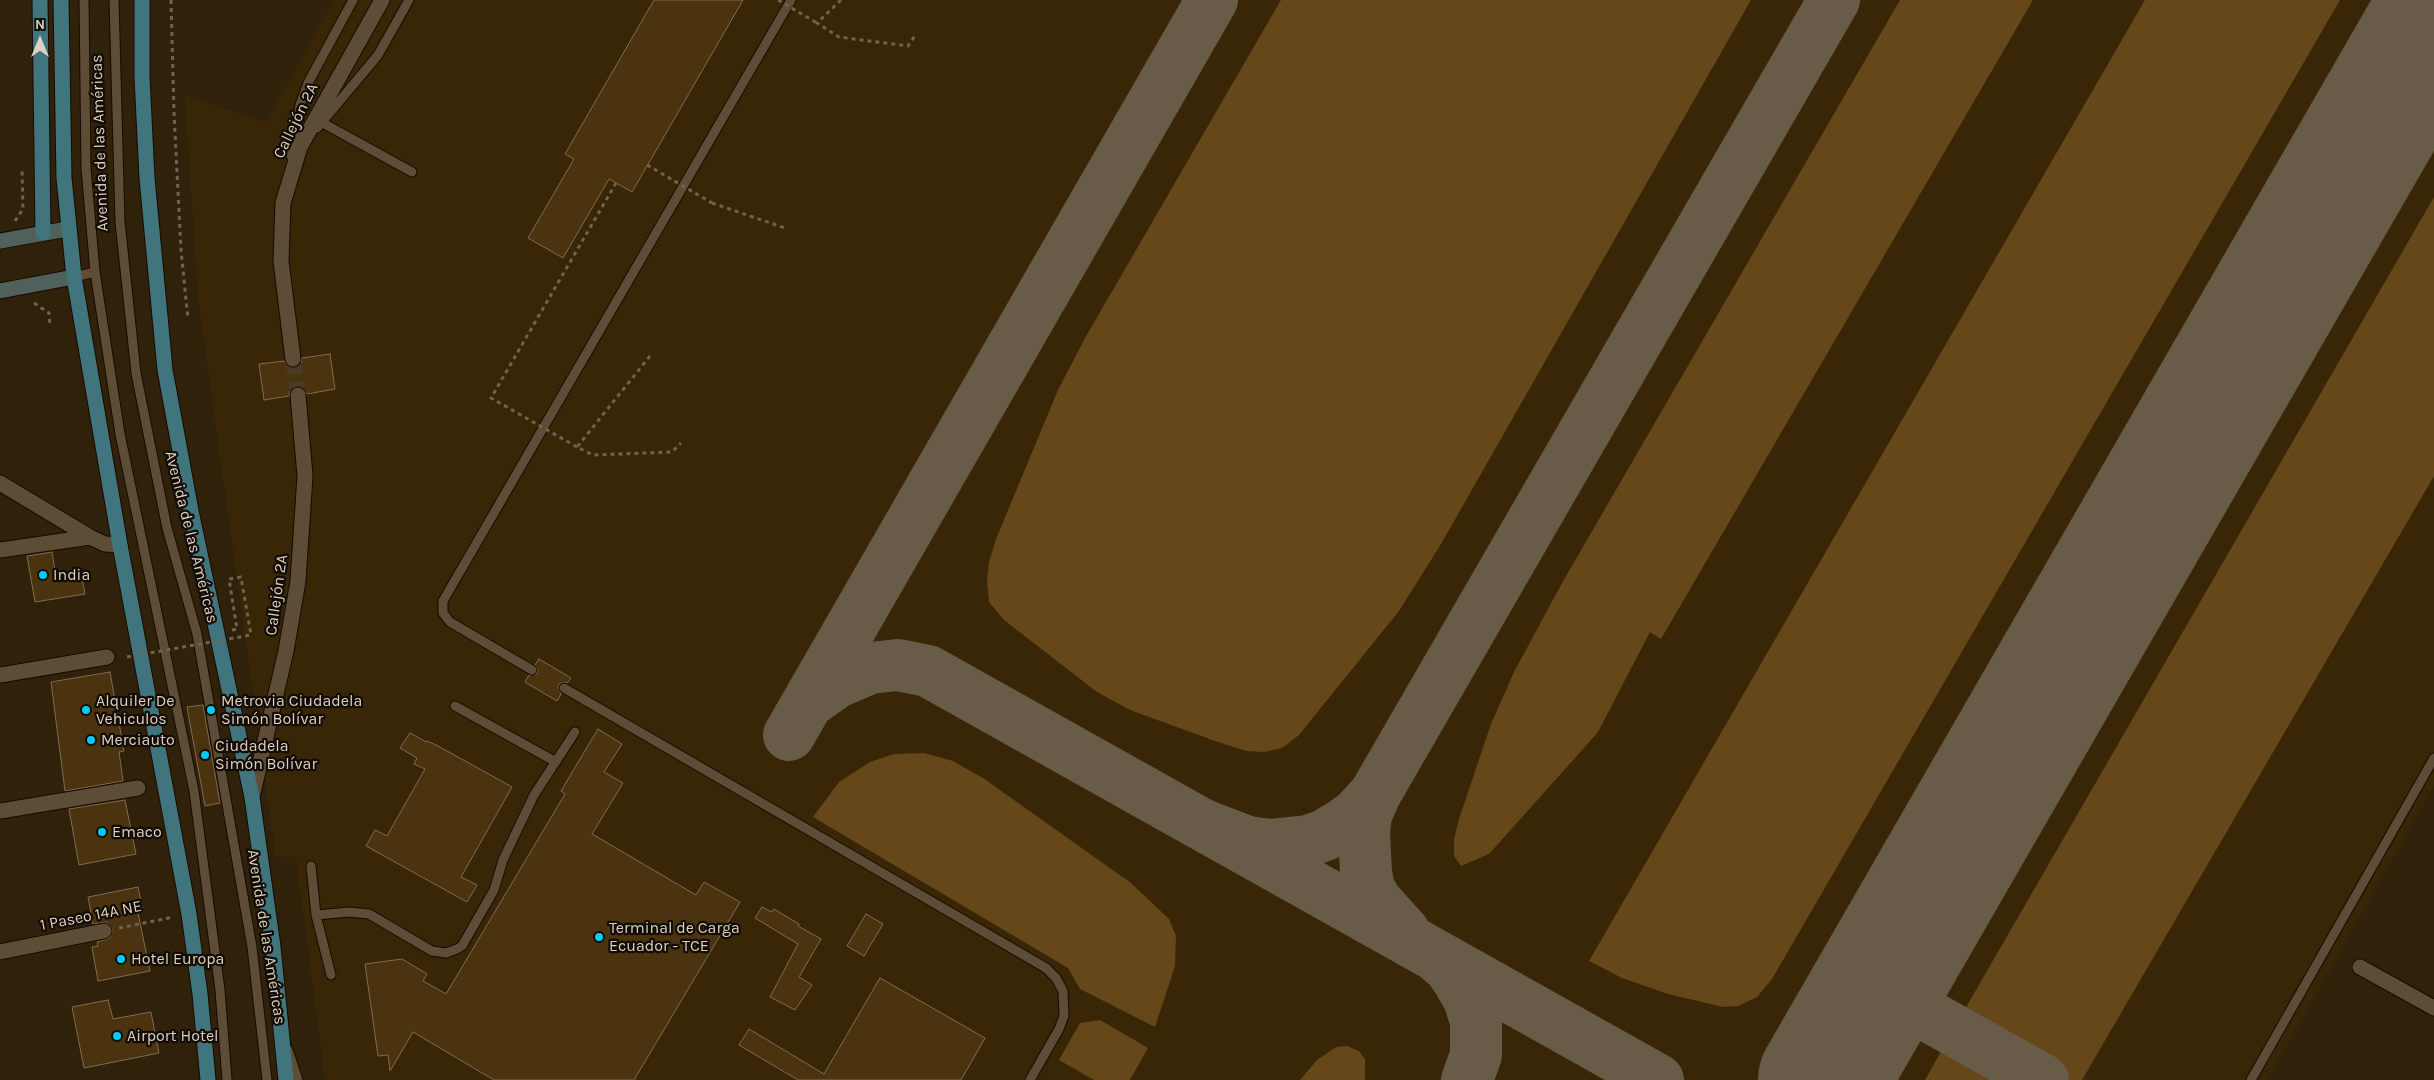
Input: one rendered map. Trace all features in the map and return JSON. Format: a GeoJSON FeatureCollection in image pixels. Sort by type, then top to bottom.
{"type":"FeatureCollection","features":[{"type":"Feature","properties":{"kind":"main road"},"geometry":{"type":"LineString","coordinates":[[40,0],[43,233]]}},
{"type":"Feature","properties":{"kind":"main road"},"geometry":{"type":"LineString","coordinates":[[61,0],[62,130],[67,228],[120,545],[189,914],[200,994],[208,1080]]}},
{"type":"Feature","properties":{"kind":"main road","name":"Avenida de las Américas"},"geometry":{"type":"LineString","coordinates":[[142,0],[142,77],[146,178],[165,370],[192,516],[252,797],[284,1038],[286,1080]]}},
{"type":"Feature","properties":{"kind":"street","name":"Callejón 2A"},"geometry":{"type":"LineString","coordinates":[[293,359],[281,261],[283,203],[300,147],[382,0]]}},
{"type":"Feature","properties":{"kind":"street"},"geometry":{"type":"LineString","coordinates":[[0,241],[67,228]]}},
{"type":"Feature","properties":{"kind":"street"},"geometry":{"type":"LineString","coordinates":[[0,290],[74,277]]}},
{"type":"Feature","properties":{"kind":"street","name":"Callejón 2A"},"geometry":{"type":"LineString","coordinates":[[252,797],[286,651],[298,580],[306,476],[298,395]]}},
{"type":"Feature","properties":{"kind":"street"},"geometry":{"type":"LineString","coordinates":[[0,483],[90,537],[105,544],[120,545]]}},
{"type":"Feature","properties":{"kind":"street"},"geometry":{"type":"LineString","coordinates":[[0,550],[90,537]]}},
{"type":"Feature","properties":{"kind":"street"},"geometry":{"type":"LineString","coordinates":[[0,676],[107,657]]}},
{"type":"Feature","properties":{"kind":"street"},"geometry":{"type":"LineString","coordinates":[[0,811],[138,788]]}},
{"type":"Feature","properties":{"kind":"street","name":"1 Paseo 14A NE"},"geometry":{"type":"LineString","coordinates":[[0,952],[104,931]]}},
{"type":"Feature","properties":{"kind":"street"},"geometry":{"type":"LineString","coordinates":[[2360,967],[2434,1008]]}},
{"type":"Feature","properties":{"kind":"lane","name":"Avenida de las Américas"},"geometry":{"type":"LineString","coordinates":[[84,0],[86,168],[95,272],[120,434],[194,791],[220,990],[227,1080]]}},
{"type":"Feature","properties":{"kind":"lane","name":"Avenida de las Américas"},"geometry":{"type":"LineString","coordinates":[[114,0],[120,222],[136,373],[166,528],[197,634],[252,947],[267,1080]]}},
{"type":"Feature","properties":{"kind":"lane"},"geometry":{"type":"LineString","coordinates":[[283,203],[300,105],[316,64],[353,0]]}},
{"type":"Feature","properties":{"kind":"lane"},"geometry":{"type":"LineString","coordinates":[[300,147],[378,55],[409,0]]}},
{"type":"Feature","properties":{"kind":"lane"},"geometry":{"type":"LineString","coordinates":[[532,670],[450,622],[442,612],[442,601],[791,0]]}},
{"type":"Feature","properties":{"kind":"lane"},"geometry":{"type":"LineString","coordinates":[[321,122],[412,172]]}},
{"type":"Feature","properties":{"kind":"lane"},"geometry":{"type":"LineString","coordinates":[[74,277],[95,272]]}},
{"type":"Feature","properties":{"kind":"lane"},"geometry":{"type":"LineString","coordinates":[[564,688],[1046,968],[1056,978],[1063,991],[1065,1003],[1064,1016],[1060,1029],[1030,1080]]}},
{"type":"Feature","properties":{"kind":"lane"},"geometry":{"type":"LineString","coordinates":[[455,706],[556,762]]}},
{"type":"Feature","properties":{"kind":"lane"},"geometry":{"type":"LineString","coordinates":[[316,914],[349,912],[369,914],[432,951],[446,953],[462,946],[494,890],[503,860],[526,812],[575,732]]}},
{"type":"Feature","properties":{"kind":"lane"},"geometry":{"type":"LineString","coordinates":[[2251,1080],[2434,758]]}},
{"type":"Feature","properties":{"kind":"lane"},"geometry":{"type":"LineString","coordinates":[[311,866],[316,914],[331,975]]}},
{"type":"Feature","properties":{"kind":"lane"},"geometry":{"type":"LineString","coordinates":[[284,1038],[298,1080]]}},
{"type":"Feature","properties":{"kind":"path"},"geometry":{"type":"LineString","coordinates":[[171,0],[180,241],[188,319]]}},
{"type":"Feature","properties":{"kind":"path"},"geometry":{"type":"LineString","coordinates":[[778,0],[839,37],[908,46],[916,34]]}},
{"type":"Feature","properties":{"kind":"path"},"geometry":{"type":"LineString","coordinates":[[817,23],[841,0]]}},
{"type":"Feature","properties":{"kind":"path"},"geometry":{"type":"LineString","coordinates":[[647,165],[712,203],[785,228]]}},
{"type":"Feature","properties":{"kind":"path"},"geometry":{"type":"LineString","coordinates":[[10,223],[16,221],[23,209],[22,169]]}},
{"type":"Feature","properties":{"kind":"path"},"geometry":{"type":"LineString","coordinates":[[616,183],[491,398],[593,456],[672,452],[680,443]]}},
{"type":"Feature","properties":{"kind":"path"},"geometry":{"type":"LineString","coordinates":[[26,304],[35,303],[49,314],[50,325]]}},
{"type":"Feature","properties":{"kind":"path"},"geometry":{"type":"LineString","coordinates":[[577,447],[650,356]]}},
{"type":"Feature","properties":{"kind":"path"},"geometry":{"type":"LineString","coordinates":[[128,657],[251,635],[241,577],[229,579],[237,629]]}},
{"type":"Feature","properties":{"kind":"path","name":"1 Paseo 14A NE"},"geometry":{"type":"LineString","coordinates":[[104,931],[189,914]]}},
{"type":"Feature","properties":{"kind":"shaded area"},"geometry":{"type":"Polygon","coordinates":[[[334,0],[2434,0],[2434,786],[2268,1080],[325,1080],[296,857],[276,857],[198,299],[185,96],[266,122],[334,0]]]}},
{"type":"Feature","properties":{"kind":"shaded area"},"geometry":{"type":"Polygon","coordinates":[[[1281,0],[1751,0],[1441,544],[1399,611],[1299,735],[1282,748],[1264,752],[1246,751],[1215,741],[1130,710],[1097,692],[1004,620],[989,602],[987,582],[989,562],[996,539],[1058,390],[1085,338],[1281,0]]]}},
{"type":"Feature","properties":{"kind":"shaded area"},"geometry":{"type":"Polygon","coordinates":[[[1900,0],[2033,0],[1661,639],[1650,632],[1598,732],[1489,854],[1461,866],[1454,856],[1454,840],[1459,819],[1491,724],[1514,672],[1562,583],[1900,0]]]}},
{"type":"Feature","properties":{"kind":"shaded area"},"geometry":{"type":"Polygon","coordinates":[[[2145,0],[2340,0],[1772,979],[1757,997],[1738,1006],[1723,1007],[1668,994],[1622,978],[1589,961],[2145,0]]]}},
{"type":"Feature","properties":{"kind":"shaded area"},"geometry":{"type":"Polygon","coordinates":[[[2434,197],[2434,476],[2082,1080],[2070,1080],[1972,1025],[1965,1009],[2434,197]]]}},
{"type":"Feature","properties":{"kind":"shaded area"},"geometry":{"type":"Polygon","coordinates":[[[924,753],[953,761],[983,778],[1131,883],[1169,919],[1176,936],[1175,966],[1155,1027],[1080,989],[1068,968],[813,817],[839,782],[870,762],[894,754],[924,753]]]}},
{"type":"Feature","properties":{"kind":"shaded area"},"geometry":{"type":"Polygon","coordinates":[[[1100,1020],[1148,1048],[1130,1080],[1094,1080],[1059,1060],[1080,1023],[1100,1020]]]}},
{"type":"Feature","properties":{"kind":"shaded area"},"geometry":{"type":"Polygon","coordinates":[[[1347,1046],[1359,1051],[1365,1059],[1365,1080],[1300,1080],[1317,1060],[1336,1047],[1347,1046]]]}},
{"type":"Feature","properties":{"kind":"shaded area"},"geometry":{"type":"Polygon","coordinates":[[[1944,1046],[1957,1046],[1969,1051],[2020,1080],[1925,1080],[1944,1046]]]}},
{"type":"Feature","properties":{"kind":"building"},"geometry":{"type":"Polygon","coordinates":[[[654,0],[743,0],[632,192],[609,179],[563,258],[528,238],[574,159],[565,154],[654,0]]]}},
{"type":"Feature","properties":{"kind":"building"},"geometry":{"type":"Polygon","coordinates":[[[330,354],[335,389],[307,394],[302,387],[297,386],[290,391],[289,396],[264,400],[259,364],[284,361],[289,367],[295,368],[301,363],[302,358],[330,354]]]}},
{"type":"Feature","properties":{"kind":"building","name":"India"},"geometry":{"type":"Polygon","coordinates":[[[52,552],[56,577],[81,573],[85,594],[35,602],[27,556],[52,552]]]}},
{"type":"Feature","properties":{"kind":"building"},"geometry":{"type":"Polygon","coordinates":[[[539,659],[571,678],[567,683],[559,684],[558,688],[561,694],[557,701],[525,682],[529,675],[537,674],[538,670],[535,665],[539,659]]]}},
{"type":"Feature","properties":{"kind":"building"},"geometry":{"type":"Polygon","coordinates":[[[110,672],[124,751],[119,752],[123,781],[65,791],[51,682],[110,672]]]}},
{"type":"Feature","properties":{"kind":"building","name":"Ciudadela Simón Bolívar"},"geometry":{"type":"Polygon","coordinates":[[[203,705],[220,803],[205,806],[187,707],[203,705]]]}},
{"type":"Feature","properties":{"kind":"building","name":"Terminal de Carga Ecuador - TCE"},"geometry":{"type":"Polygon","coordinates":[[[598,729],[622,744],[604,772],[623,783],[592,834],[696,895],[704,882],[740,902],[634,1080],[494,1080],[413,1032],[390,1071],[388,1055],[378,1056],[365,964],[402,959],[427,974],[423,981],[446,994],[565,794],[561,791],[598,729]]]}},
{"type":"Feature","properties":{"kind":"building"},"geometry":{"type":"Polygon","coordinates":[[[410,733],[438,746],[512,787],[461,877],[477,885],[467,902],[366,846],[375,830],[387,836],[425,769],[414,764],[417,758],[400,748],[410,733]]]}},
{"type":"Feature","properties":{"kind":"building","name":"Emaco"},"geometry":{"type":"Polygon","coordinates":[[[125,800],[136,854],[79,865],[69,809],[125,800]]]}},
{"type":"Feature","properties":{"kind":"building"},"geometry":{"type":"Polygon","coordinates":[[[138,887],[143,912],[138,913],[150,971],[98,981],[92,947],[98,946],[97,942],[110,938],[113,930],[107,922],[93,924],[88,897],[138,887]]]}},
{"type":"Feature","properties":{"kind":"building"},"geometry":{"type":"Polygon","coordinates":[[[762,907],[772,912],[774,909],[821,939],[799,977],[812,985],[795,1010],[770,997],[798,944],[755,918],[762,907]]]}},
{"type":"Feature","properties":{"kind":"building"},"geometry":{"type":"Polygon","coordinates":[[[866,914],[883,924],[864,956],[847,946],[866,914]]]}},
{"type":"Feature","properties":{"kind":"building"},"geometry":{"type":"Polygon","coordinates":[[[880,978],[985,1038],[961,1080],[798,1080],[739,1045],[749,1029],[824,1074],[880,978]]]}},
{"type":"Feature","properties":{"kind":"building","name":"Airport Hotel"},"geometry":{"type":"Polygon","coordinates":[[[108,1000],[113,1019],[151,1012],[159,1053],[84,1068],[72,1007],[108,1000]]]}},
{"type":"Feature","properties":{"kind":"taxiway"},"geometry":{"type":"LineString","coordinates":[[789,735],[1212,0]]}},
{"type":"Feature","properties":{"kind":"taxiway"},"geometry":{"type":"LineString","coordinates":[[1206,826],[1248,842],[1269,845],[1308,841],[1325,835],[1342,825],[1357,814],[1375,794],[1834,0]]}},
{"type":"Feature","properties":{"kind":"taxiway"},"geometry":{"type":"LineString","coordinates":[[810,701],[837,682],[870,668],[898,665],[928,671],[1658,1080]]}},
{"type":"Feature","properties":{"kind":"taxiway"},"geometry":{"type":"LineString","coordinates":[[1375,794],[1366,815],[1364,832],[1366,873],[1369,888],[1376,901],[1404,932]]}},
{"type":"Feature","properties":{"kind":"taxiway"},"geometry":{"type":"LineString","coordinates":[[1438,958],[1449,967],[1458,980],[1469,999],[1476,1021],[1476,1055],[1467,1080]]}},
{"type":"Feature","properties":{"kind":"taxiway"},"geometry":{"type":"LineString","coordinates":[[1877,987],[2043,1080]]}},
{"type":"Feature","properties":{"kind":"taxiway"},"geometry":{"type":"LineString","coordinates":[[1804,1080],[1813,1075],[1839,1053]]}},
{"type":"Feature","properties":{"kind":"runway"},"geometry":{"type":"LineString","coordinates":[[1823,1080],[2434,21]]}},
{"type":"Feature","properties":{"kind":"tunnel"},"geometry":{"type":"LineString","coordinates":[[293,359],[298,395]]}},
{"type":"Feature","properties":{"kind":"place","name":"India"},"geometry":{"type":"Point","coordinates":[43,575]}},
{"type":"Feature","properties":{"kind":"place","name":"Alquiler De Vehiculos"},"geometry":{"type":"Point","coordinates":[86,710]}},
{"type":"Feature","properties":{"kind":"place","name":"Metrovia Ciudadela Simón Bolívar"},"geometry":{"type":"Point","coordinates":[211,710]}},
{"type":"Feature","properties":{"kind":"place","name":"Merciauto"},"geometry":{"type":"Point","coordinates":[91,740]}},
{"type":"Feature","properties":{"kind":"place","name":"Ciudadela Simón Bolívar"},"geometry":{"type":"Point","coordinates":[205,755]}},
{"type":"Feature","properties":{"kind":"place","name":"Emaco"},"geometry":{"type":"Point","coordinates":[102,832]}},
{"type":"Feature","properties":{"kind":"place","name":"Terminal de Carga Ecuador - TCE"},"geometry":{"type":"Point","coordinates":[599,937]}},
{"type":"Feature","properties":{"kind":"place","name":"Hotel Europa"},"geometry":{"type":"Point","coordinates":[121,959]}},
{"type":"Feature","properties":{"kind":"place","name":"Airport Hotel"},"geometry":{"type":"Point","coordinates":[117,1036]}}]}
